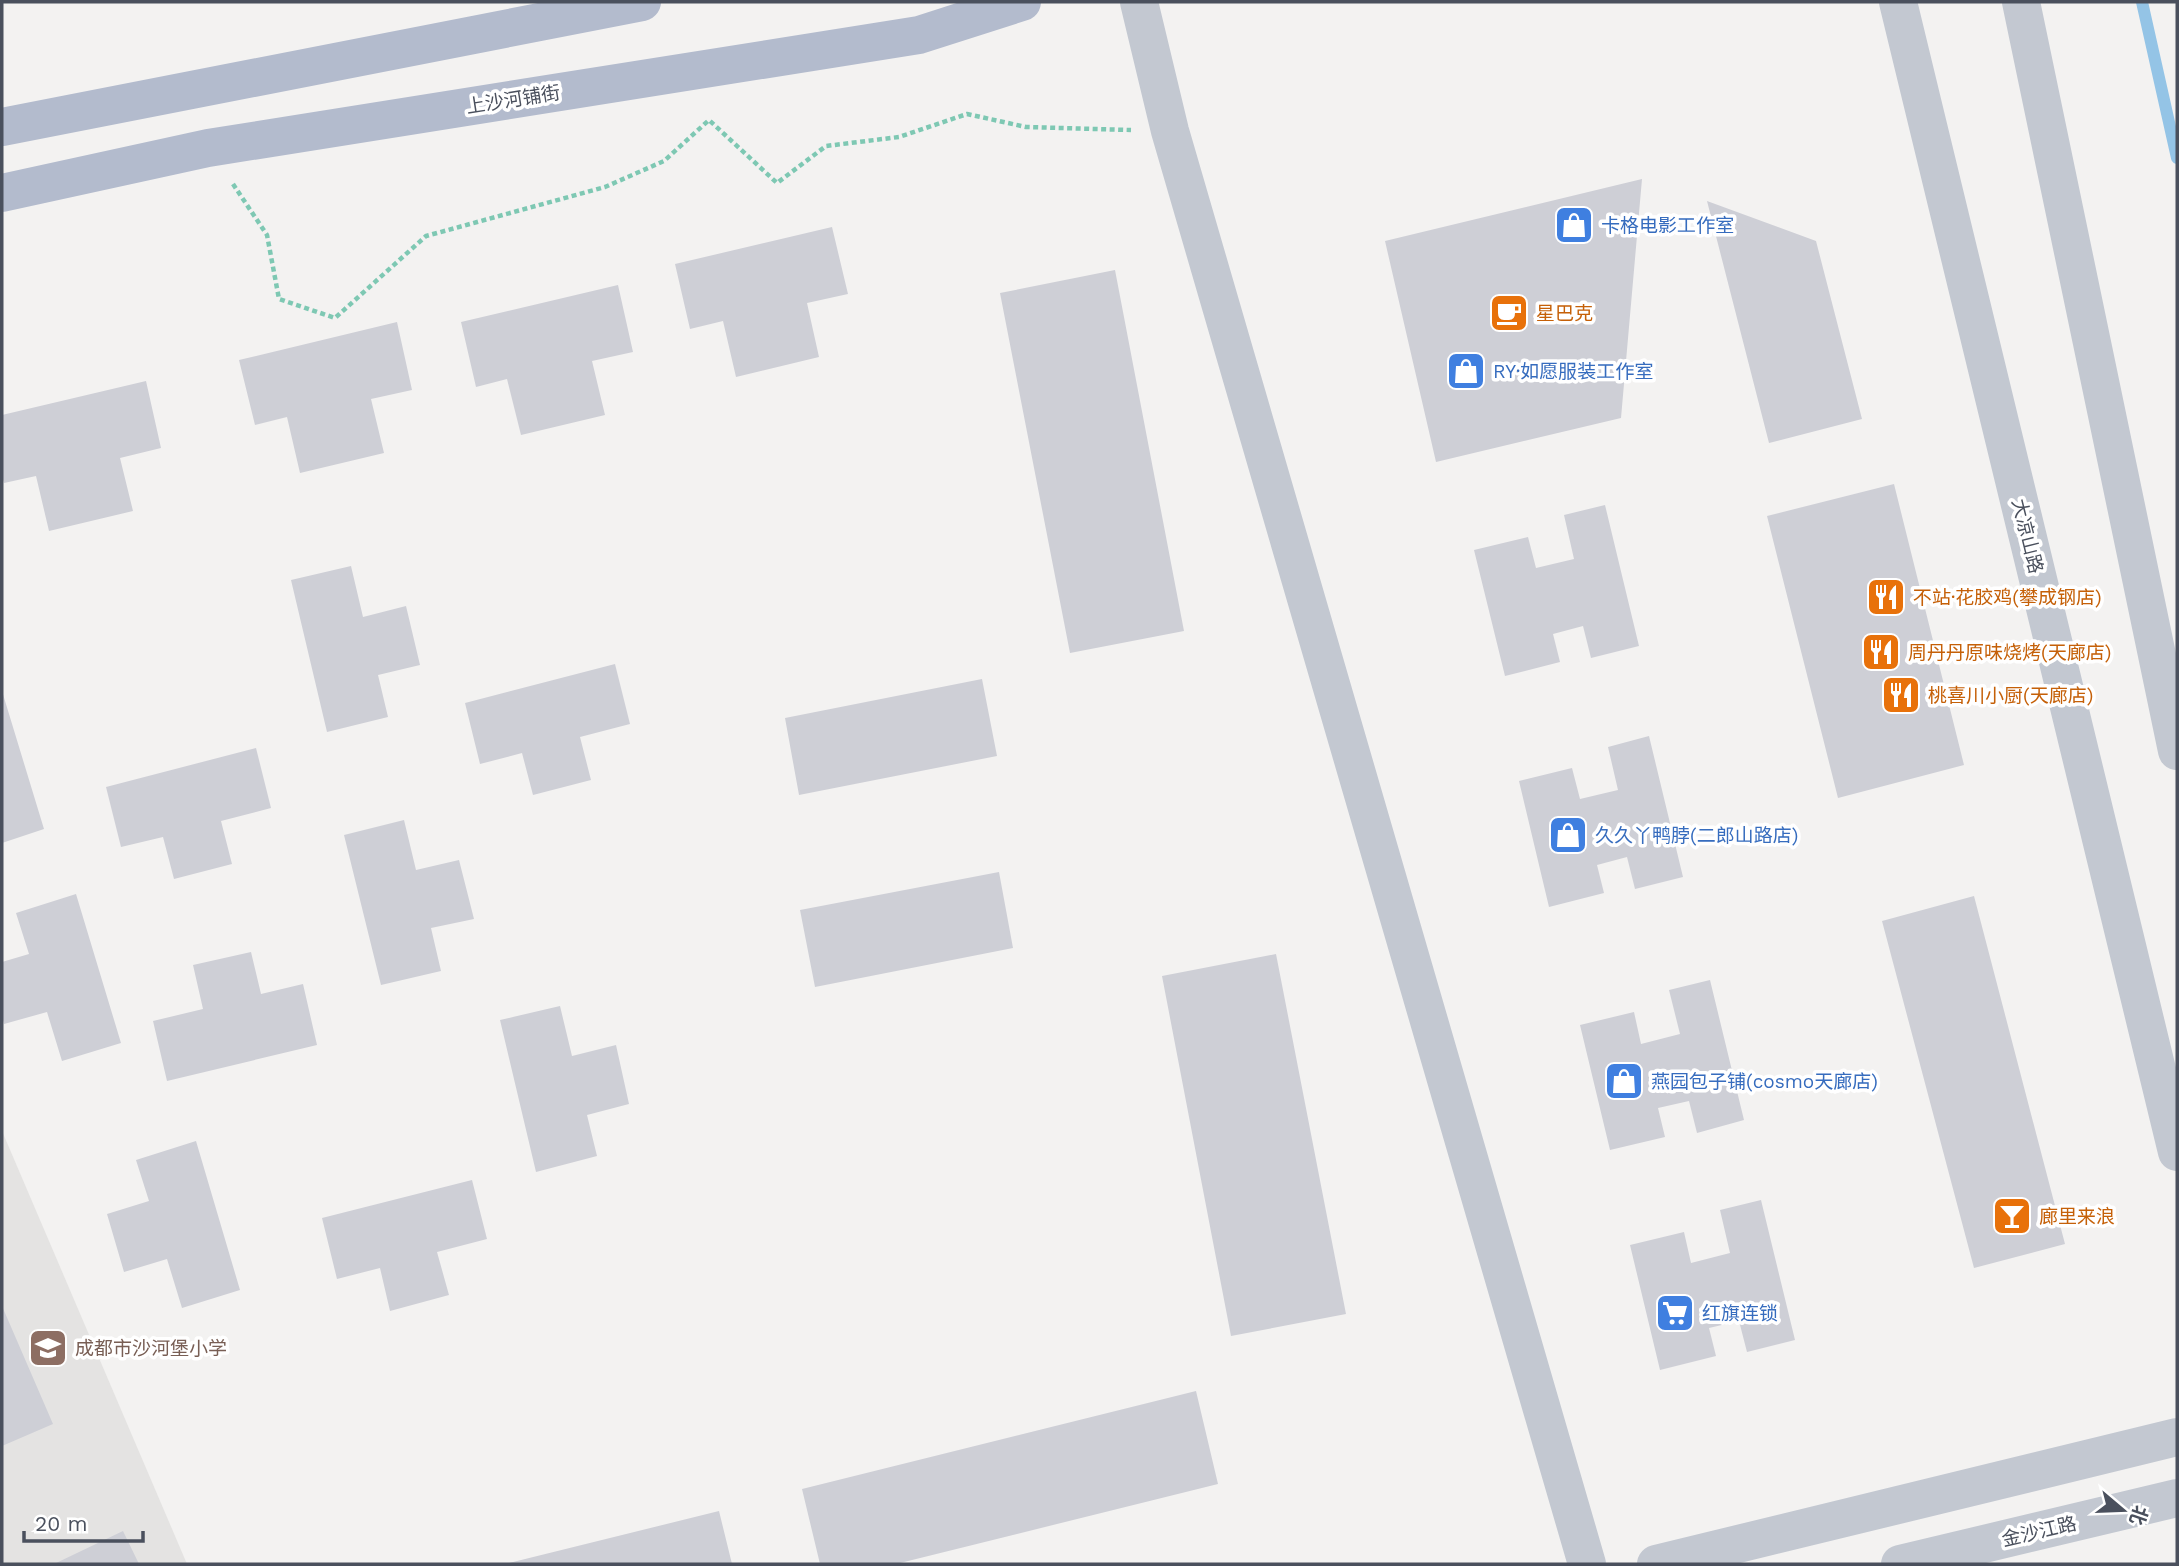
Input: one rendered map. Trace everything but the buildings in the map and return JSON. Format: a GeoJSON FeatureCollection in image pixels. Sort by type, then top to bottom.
{"type":"FeatureCollection","features":[{"type":"Feature","properties":{"kind":"main road"},"geometry":{"type":"LineString","coordinates":[[2,127],[642,2]]}},
{"type":"Feature","properties":{"kind":"main road","name":"上沙河铺街"},"geometry":{"type":"LineString","coordinates":[[2,193],[208,148],[919,35],[1022,2]]}},
{"type":"Feature","properties":{"kind":"street"},"geometry":{"type":"LineString","coordinates":[[1139,2],[1170,131],[1587,1564]]}},
{"type":"Feature","properties":{"kind":"street","name":"大凉山路"},"geometry":{"type":"LineString","coordinates":[[1898,2],[2177,1152]]}},
{"type":"Feature","properties":{"kind":"street"},"geometry":{"type":"LineString","coordinates":[[2021,2],[2177,751]]}},
{"type":"Feature","properties":{"kind":"street"},"geometry":{"type":"LineString","coordinates":[[1656,1564],[2177,1437]]}},
{"type":"Feature","properties":{"kind":"street","name":"金沙江路"},"geometry":{"type":"LineString","coordinates":[[1900,1564],[2177,1498]]}},
{"type":"Feature","properties":{"kind":"path"},"geometry":{"type":"LineString","coordinates":[[208,148],[267,235],[279,299],[335,318],[426,236],[605,187],[664,161],[709,121],[777,183],[826,146],[899,138],[967,114],[1026,127],[1170,131]]}},
{"type":"Feature","properties":{"kind":"shaded area","name":"成都市沙河堡小学"},"geometry":{"type":"Polygon","coordinates":[[[2,1131],[187,1564],[2,1564],[2,1131]]]}},
{"type":"Feature","properties":{"kind":"waterway"},"geometry":{"type":"LineString","coordinates":[[2142,2],[2177,158]]}},
{"type":"Feature","properties":{"kind":"place","name":"卡格电影工作室"},"geometry":{"type":"Point","coordinates":[1574,225]}},
{"type":"Feature","properties":{"kind":"place","name":"星巴克"},"geometry":{"type":"Point","coordinates":[1509,313]}},
{"type":"Feature","properties":{"kind":"place","name":"RY·如愿服装工作室"},"geometry":{"type":"Point","coordinates":[1466,371]}},
{"type":"Feature","properties":{"kind":"place","name":"不站·花胶鸡(攀成钢店)"},"geometry":{"type":"Point","coordinates":[1886,597]}},
{"type":"Feature","properties":{"kind":"place","name":"周丹丹原味烧烤(天廊店)"},"geometry":{"type":"Point","coordinates":[1881,652]}},
{"type":"Feature","properties":{"kind":"place","name":"桃喜川小厨(天廊店)"},"geometry":{"type":"Point","coordinates":[1901,695]}},
{"type":"Feature","properties":{"kind":"place","name":"久久丫鸭脖(二郎山路店)"},"geometry":{"type":"Point","coordinates":[1568,835]}},
{"type":"Feature","properties":{"kind":"place","name":"燕园包子铺(cosmo天廊店)"},"geometry":{"type":"Point","coordinates":[1624,1081]}},
{"type":"Feature","properties":{"kind":"place","name":"廊里来浪"},"geometry":{"type":"Point","coordinates":[2012,1216]}},
{"type":"Feature","properties":{"kind":"place","name":"红旗连锁"},"geometry":{"type":"Point","coordinates":[1675,1313]}},
{"type":"Feature","properties":{"kind":"place","name":"成都市沙河堡小学"},"geometry":{"type":"Point","coordinates":[48,1348]}}]}
